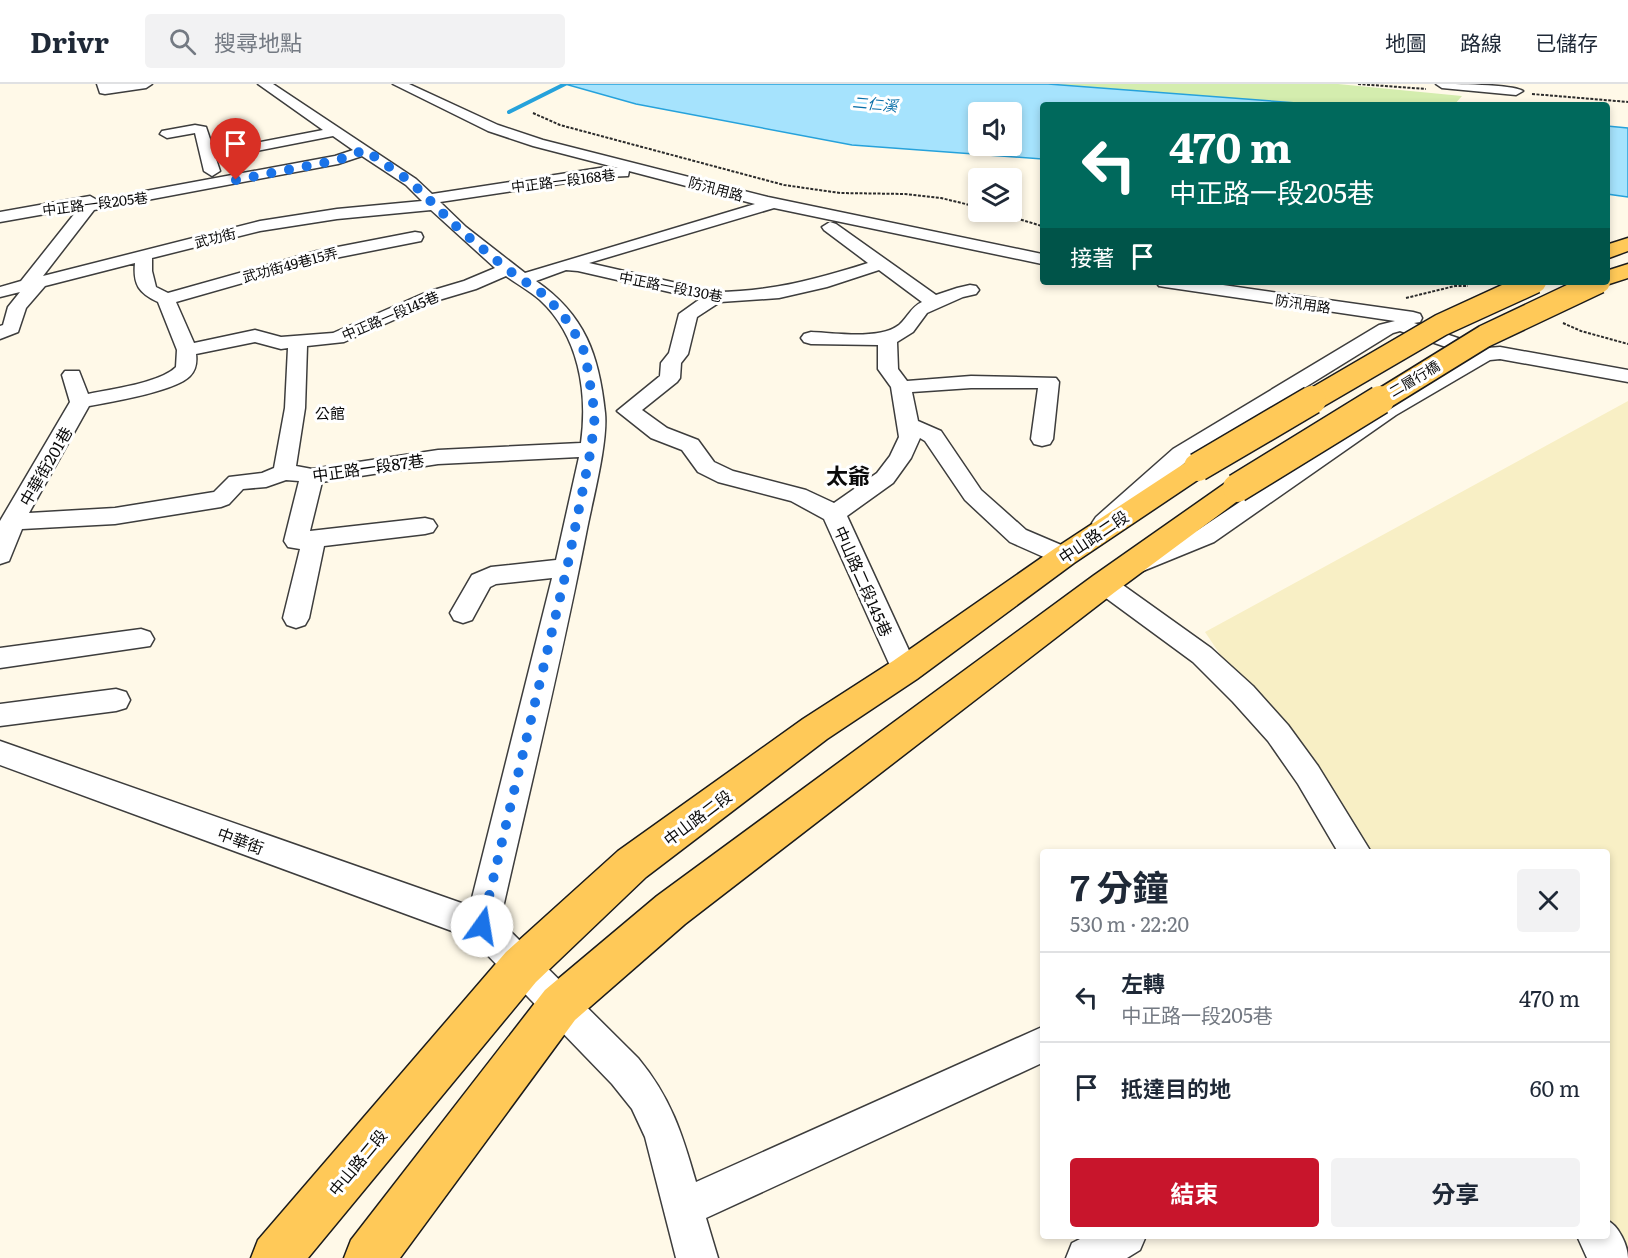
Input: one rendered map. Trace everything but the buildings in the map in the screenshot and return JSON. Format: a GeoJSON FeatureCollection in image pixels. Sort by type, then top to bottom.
{"type":"FeatureCollection","features":[{"type":"Feature","properties":{"kind":"main road"},"geometry":{"type":"LineString","coordinates":[[1610,251],[1628,244]]}},
{"type":"Feature","properties":{"kind":"main road"},"geometry":{"type":"LineString","coordinates":[[1610,277],[1628,270]]}},
{"type":"Feature","properties":{"kind":"main road","name":"二層行橋"},"geometry":{"type":"LineString","coordinates":[[1198,467],[1441,325],[1528,285]]}},
{"type":"Feature","properties":{"kind":"main road","name":"二層行橋"},"geometry":{"type":"LineString","coordinates":[[1113,577],[1237,488],[1594,285]]}},
{"type":"Feature","properties":{"kind":"main road","name":"中山路二段"},"geometry":{"type":"LineString","coordinates":[[276,1258],[521,967],[632,864],[815,729],[905,670],[1073,550],[1198,467]]}},
{"type":"Feature","properties":{"kind":"main road"},"geometry":{"type":"LineString","coordinates":[[369,1258],[560,1005],[671,910],[1113,577]]}},
{"type":"Feature","properties":{"kind":"street"},"geometry":{"type":"LineString","coordinates":[[103,84],[105,90],[146,84]]}},
{"type":"Feature","properties":{"kind":"street"},"geometry":{"type":"LineString","coordinates":[[264,84],[333,132],[432,194],[516,274],[546,296],[570,324],[585,353],[595,415],[591,449],[567,568],[482,926],[625,1071],[645,1096],[663,1134],[697,1258]]}},
{"type":"Feature","properties":{"kind":"street","name":"防汛用路"},"geometry":{"type":"LineString","coordinates":[[399,84],[493,128],[538,143],[770,203],[1040,259]]}},
{"type":"Feature","properties":{"kind":"street"},"geometry":{"type":"LineString","coordinates":[[1442,84],[1515,94]]}},
{"type":"Feature","properties":{"kind":"street"},"geometry":{"type":"LineString","coordinates":[[167,134],[200,129],[208,156],[210,185],[206,205]]}},
{"type":"Feature","properties":{"kind":"street"},"geometry":{"type":"LineString","coordinates":[[208,156],[333,132]]}},
{"type":"Feature","properties":{"kind":"street","name":"中正路一段205巷"},"geometry":{"type":"LineString","coordinates":[[0,217],[90,201],[89,206],[120,195],[210,185],[338,160],[365,150]]}},
{"type":"Feature","properties":{"kind":"street","name":"中正路一段168巷"},"geometry":{"type":"LineString","coordinates":[[432,194],[616,172],[722,202],[770,203]]}},
{"type":"Feature","properties":{"kind":"street","name":"武功街"},"geometry":{"type":"LineString","coordinates":[[0,292],[260,226],[337,214],[432,194]]}},
{"type":"Feature","properties":{"kind":"street","name":"中正路一段130巷"},"geometry":{"type":"LineString","coordinates":[[516,274],[565,265],[770,203]]}},
{"type":"Feature","properties":{"kind":"street"},"geometry":{"type":"LineString","coordinates":[[0,333],[11,328],[17,307],[89,206]]}},
{"type":"Feature","properties":{"kind":"street"},"geometry":{"type":"LineString","coordinates":[[830,227],[935,303]]}},
{"type":"Feature","properties":{"kind":"street","name":"武功街49巷15弄"},"geometry":{"type":"LineString","coordinates":[[166,299],[317,256],[415,237]]}},
{"type":"Feature","properties":{"kind":"street"},"geometry":{"type":"LineString","coordinates":[[72,375],[80,402],[167,381],[182,374],[186,367],[187,350],[166,299],[148,290],[143,270],[144,255]]}},
{"type":"Feature","properties":{"kind":"street","name":"中正路一段130巷"},"geometry":{"type":"LineString","coordinates":[[565,265],[716,297],[760,296],[825,283],[881,264]]}},
{"type":"Feature","properties":{"kind":"street","name":"中正路一段145巷"},"geometry":{"type":"LineString","coordinates":[[187,350],[255,336],[281,343],[337,338],[416,302],[470,285],[516,274]]}},
{"type":"Feature","properties":{"kind":"street","name":"防汛用路"},"geometry":{"type":"LineString","coordinates":[[1185,285],[1419,319],[1441,325]]}},
{"type":"Feature","properties":{"kind":"street"},"geometry":{"type":"LineString","coordinates":[[811,338],[888,339],[906,328],[921,309],[957,292],[970,290]]}},
{"type":"Feature","properties":{"kind":"street"},"geometry":{"type":"LineString","coordinates":[[595,415],[627,411],[670,378],[671,363],[678,354],[688,314],[716,297]]}},
{"type":"Feature","properties":{"kind":"street"},"geometry":{"type":"LineString","coordinates":[[908,424],[933,436],[973,495],[1018,536],[1073,550],[1181,454],[1386,328],[1401,325],[1485,345],[1628,361]]}},
{"type":"Feature","properties":{"kind":"street","name":"中山路二段145巷"},"geometry":{"type":"LineString","coordinates":[[888,339],[886,352],[888,369],[901,387],[910,437],[900,458],[885,478],[834,514],[905,670]]}},
{"type":"Feature","properties":{"kind":"street"},"geometry":{"type":"LineString","coordinates":[[284,472],[295,414],[299,375],[297,343]]}},
{"type":"Feature","properties":{"kind":"street"},"geometry":{"type":"LineString","coordinates":[[1485,345],[1500,353],[1628,376]]}},
{"type":"Feature","properties":{"kind":"street"},"geometry":{"type":"LineString","coordinates":[[1353,849],[1308,775],[1278,733],[1244,694],[1113,577],[1206,536],[1485,345]]}},
{"type":"Feature","properties":{"kind":"street"},"geometry":{"type":"LineString","coordinates":[[901,387],[971,382],[1049,382],[1042,439]]}},
{"type":"Feature","properties":{"kind":"street","name":"中華街201巷"},"geometry":{"type":"LineString","coordinates":[[0,555],[11,522],[32,490],[43,464],[74,416],[80,402]]}},
{"type":"Feature","properties":{"kind":"street"},"geometry":{"type":"LineString","coordinates":[[627,411],[642,418],[658,433],[690,445],[706,467],[726,477],[798,495],[834,514]]}},
{"type":"Feature","properties":{"kind":"street","name":"中正路一段87巷"},"geometry":{"type":"LineString","coordinates":[[11,522],[115,516],[221,499],[237,482],[266,480],[284,472],[312,476],[438,458],[591,449]]}},
{"type":"Feature","properties":{"kind":"street"},"geometry":{"type":"LineString","coordinates":[[312,476],[296,541],[425,526]]}},
{"type":"Feature","properties":{"kind":"street"},"geometry":{"type":"LineString","coordinates":[[297,618],[314,539]]}},
{"type":"Feature","properties":{"kind":"street"},"geometry":{"type":"LineString","coordinates":[[463,613],[481,581],[491,576],[567,568]]}},
{"type":"Feature","properties":{"kind":"street"},"geometry":{"type":"LineString","coordinates":[[0,658],[141,639]]}},
{"type":"Feature","properties":{"kind":"street"},"geometry":{"type":"LineString","coordinates":[[0,715],[116,700]]}},
{"type":"Feature","properties":{"kind":"street","name":"中華街"},"geometry":{"type":"LineString","coordinates":[[0,753],[482,926]]}},
{"type":"Feature","properties":{"kind":"street"},"geometry":{"type":"LineString","coordinates":[[683,1208],[1040,1046]]}},
{"type":"Feature","properties":{"kind":"street"},"geometry":{"type":"LineString","coordinates":[[1087,1258],[1121,1239]]}},
{"type":"Feature","properties":{"kind":"street"},"geometry":{"type":"LineString","coordinates":[[1599,1239],[1611,1258]]}},
{"type":"Feature","properties":{"kind":"path"},"geometry":{"type":"LineString","coordinates":[[1515,94],[1628,102]]}},
{"type":"Feature","properties":{"kind":"path"},"geometry":{"type":"LineString","coordinates":[[533,113],[560,125],[784,185],[840,193],[905,194],[941,198],[968,205]]}},
{"type":"Feature","properties":{"kind":"path"},"geometry":{"type":"LineString","coordinates":[[1022,220],[1040,225]]}},
{"type":"Feature","properties":{"kind":"path"},"geometry":{"type":"LineString","coordinates":[[1398,300],[1455,286],[1470,286]]}},
{"type":"Feature","properties":{"kind":"shaded area"},"geometry":{"type":"Polygon","coordinates":[[[1628,401],[1628,1258],[1610,1233],[1610,849],[1351,849],[1205,632],[1628,401]]]}},
{"type":"Feature","properties":{"kind":"green space"},"geometry":{"type":"Polygon","coordinates":[[[1048,84],[1338,84],[1462,96],[1457,102],[1285,102],[1048,84]]]}},
{"type":"Feature","properties":{"kind":"water","name":"二仁溪"},"geometry":{"type":"Polygon","coordinates":[[[565,84],[1048,84],[1285,102],[1040,102],[1040,159],[1001,156],[1022,156],[1022,102],[968,102],[968,154],[852,145],[636,104],[565,84]]]}},
{"type":"Feature","properties":{"kind":"water"},"geometry":{"type":"Polygon","coordinates":[[[1610,126],[1628,128],[1628,197],[1610,194],[1610,126]]]}},
{"type":"Feature","properties":{"kind":"waterway"},"geometry":{"type":"LineString","coordinates":[[509,112],[565,84]]}},
{"type":"Feature","properties":{"kind":"district","name":"公館"},"geometry":{"type":"Point","coordinates":[330,412]}},
{"type":"Feature","properties":{"kind":"district","name":"太爺"},"geometry":{"type":"Point","coordinates":[848,474]}},
{"type":"Feature","properties":{"kind":"route"},"geometry":{"type":"LineString","coordinates":[[236,180],[338,160],[365,150],[411,182],[460,230],[507,269],[525,279],[546,296],[570,324],[585,353],[595,415],[591,449],[567,568],[482,926]]}}]}
